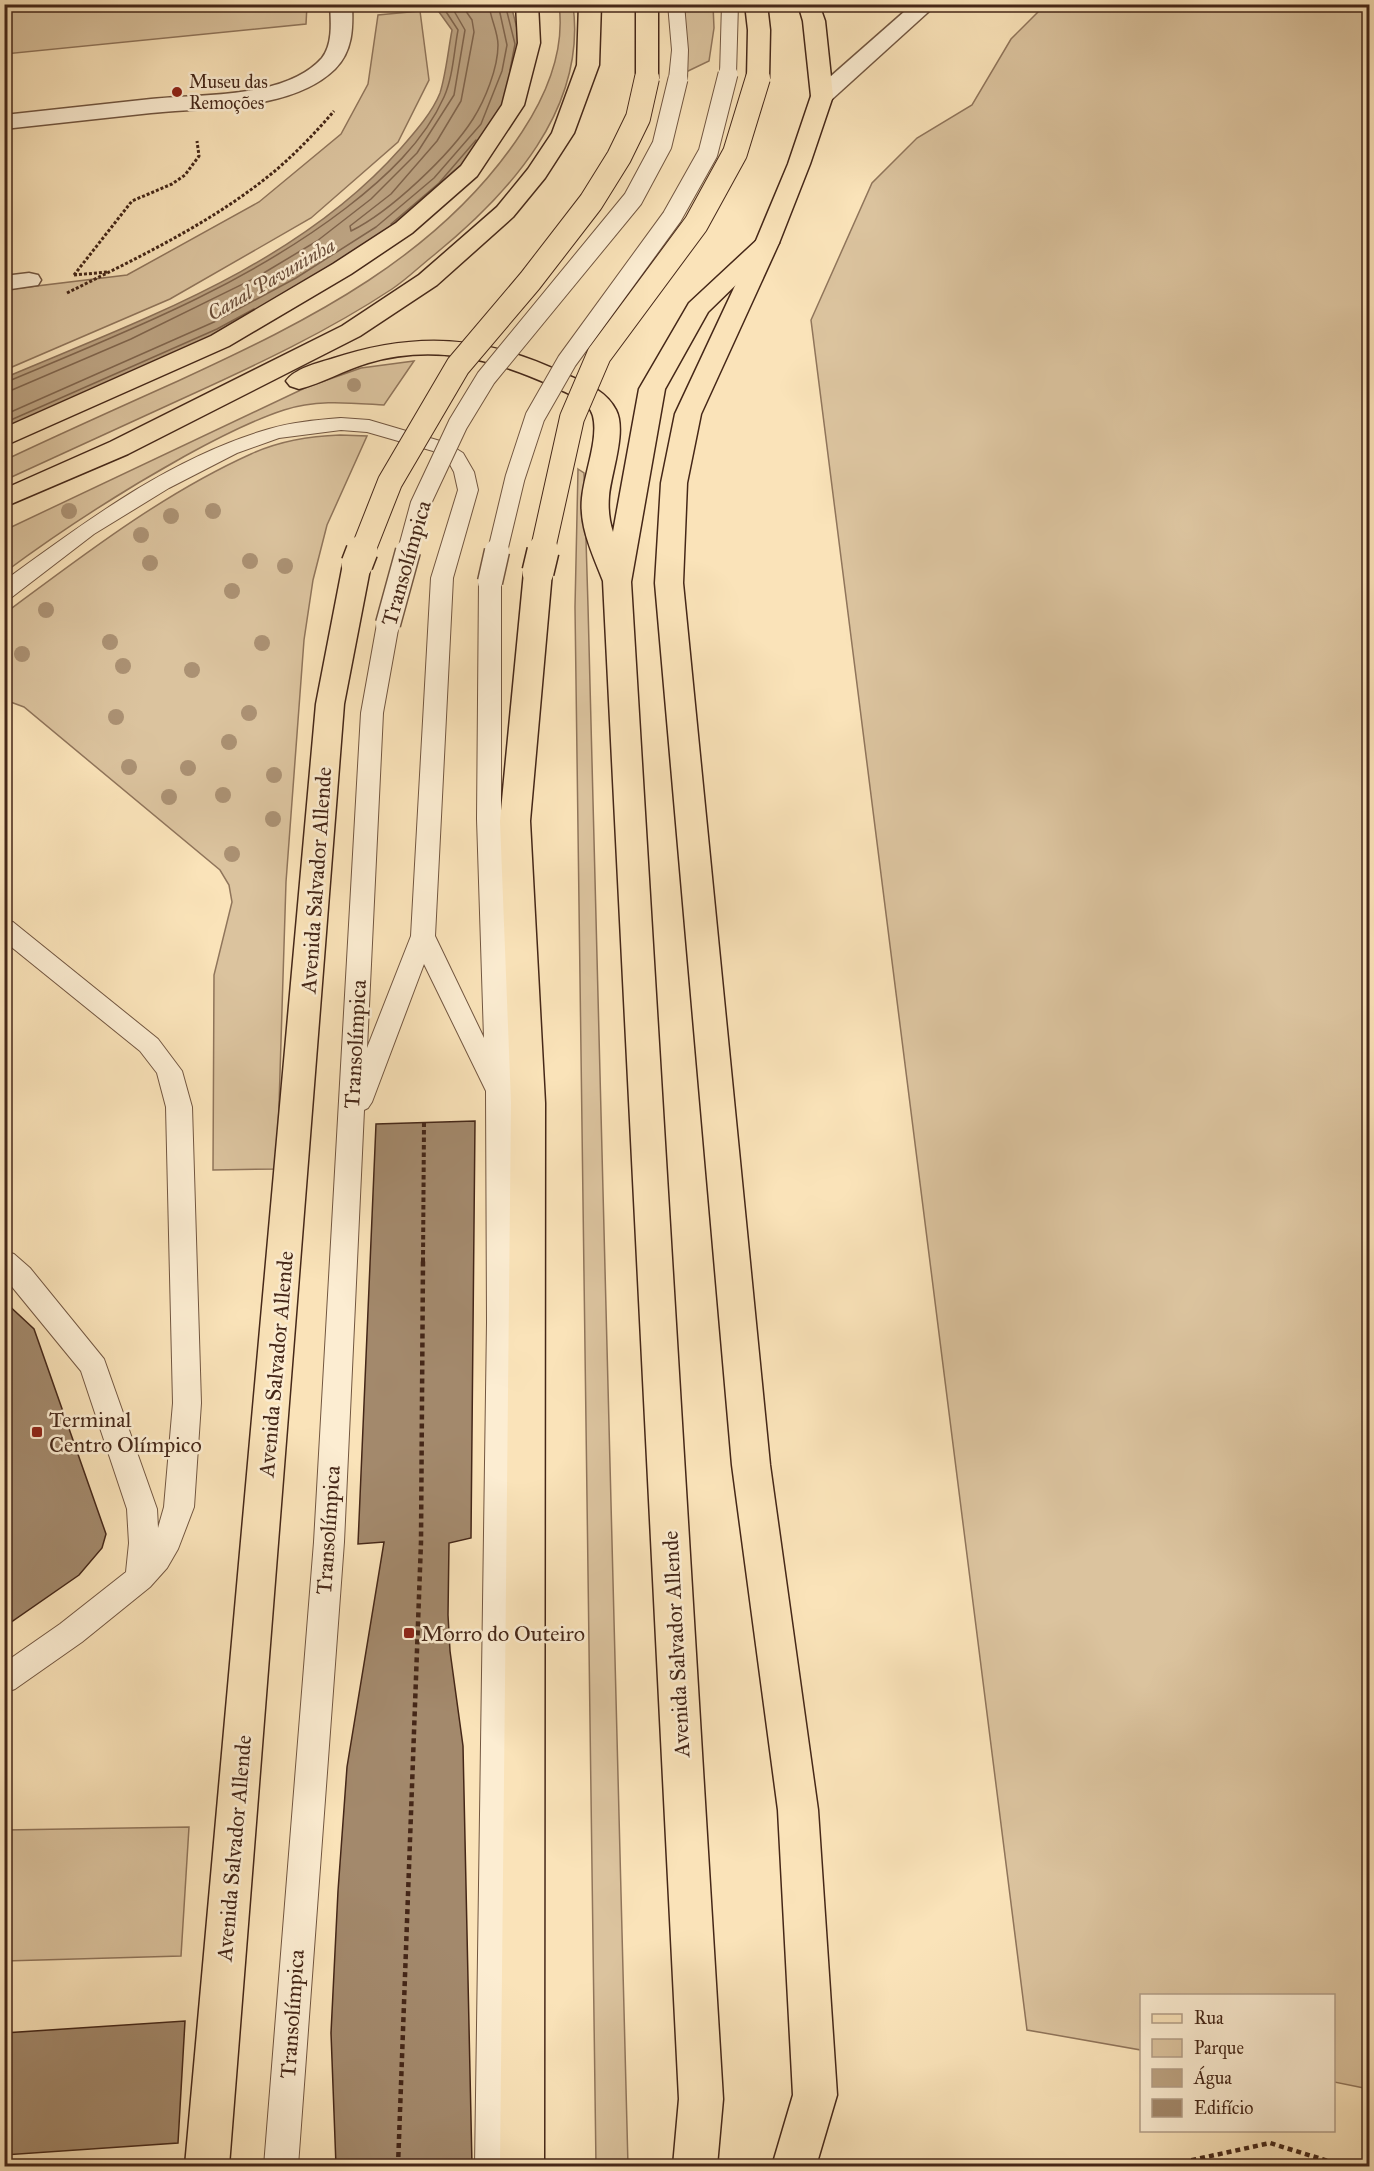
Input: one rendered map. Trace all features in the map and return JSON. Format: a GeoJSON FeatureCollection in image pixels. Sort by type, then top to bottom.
{"type":"FeatureCollection","features":[{"type":"Feature","properties":{"kind":"main road"},"geometry":{"type":"LineString","coordinates":[[4,438],[220,341],[342,269],[404,228],[469,171],[513,105],[529,43],[527,4]]}},
{"type":"Feature","properties":{"kind":"main road"},"geometry":{"type":"LineString","coordinates":[[4,499],[147,434],[351,331],[428,280],[505,212],[537,174],[563,133],[588,65],[590,4]]}},
{"type":"Feature","properties":{"kind":"main road","name":"Avenida Salvador Allende"},"geometry":{"type":"LineString","coordinates":[[207,2166],[330,704],[357,564],[390,482],[458,366],[530,281],[591,202],[619,157],[638,118],[647,78],[647,4]]}},
{"type":"Feature","properties":{"kind":"main road"},"geometry":{"type":"LineString","coordinates":[[522,2166],[528,1103],[515,821],[538,572],[572,418],[599,355],[696,224],[735,153],[758,78],[759,30],[756,4]]}},
{"type":"Feature","properties":{"kind":"main road"},"geometry":{"type":"LineString","coordinates":[[794,2166],[815,2096],[799,1822],[751,1466],[669,583],[674,483],[688,414],[767,243],[822,96],[814,21],[808,4]]}},
{"type":"Feature","properties":{"kind":"main road"},"geometry":{"type":"LineString","coordinates":[[617,582],[652,389],[698,308],[767,243]]}},
{"type":"Feature","properties":{"kind":"main road"},"geometry":{"type":"LineString","coordinates":[[147,434],[230,412],[329,366],[376,352],[428,345],[469,349],[506,357],[533,366],[602,405],[607,420],[595,506],[602,543],[617,582]]}},
{"type":"Feature","properties":{"kind":"main road","name":"Avenida Salvador Allende"},"geometry":{"type":"LineString","coordinates":[[617,582],[701,2099],[695,2166]]}},
{"type":"Feature","properties":{"kind":"street"},"geometry":{"type":"LineString","coordinates":[[4,122],[262,94],[301,82],[321,71],[331,61],[341,35],[340,4]]}},
{"type":"Feature","properties":{"kind":"street"},"geometry":{"type":"LineString","coordinates":[[822,96],[927,4]]}},
{"type":"Feature","properties":{"kind":"street"},"geometry":{"type":"LineString","coordinates":[[4,283],[28,280]]}},
{"type":"Feature","properties":{"kind":"lane","name":"Transolímpica"},"geometry":{"type":"LineString","coordinates":[[281,2166],[328,1542],[372,713],[388,624],[420,505],[458,424],[486,378],[633,199],[662,144],[678,79],[680,50],[676,4]]}},
{"type":"Feature","properties":{"kind":"lane"},"geometry":{"type":"LineString","coordinates":[[492,2166],[501,1346],[499,1095],[489,819],[490,582],[515,478],[535,417],[567,361],[672,218],[708,153],[728,74],[730,4]]}},
{"type":"Feature","properties":{"kind":"lane"},"geometry":{"type":"LineString","coordinates":[[4,592],[87,530],[162,484],[230,449],[275,433],[316,426],[369,426],[440,447],[456,457],[464,472],[468,490],[442,578],[423,936],[351,1123]]}},
{"type":"Feature","properties":{"kind":"lane"},"geometry":{"type":"LineString","coordinates":[[4,928],[148,1045],[169,1071],[179,1107],[187,1403],[179,1507],[168,1541],[158,1559],[140,1578],[71,1633],[4,1680]]}},
{"type":"Feature","properties":{"kind":"lane"},"geometry":{"type":"LineString","coordinates":[[423,936],[499,1095]]}},
{"type":"Feature","properties":{"kind":"lane"},"geometry":{"type":"LineString","coordinates":[[4,1261],[20,1275],[94,1367],[142,1509],[144,1543],[140,1578]]}},
{"type":"Feature","properties":{"kind":"path"},"geometry":{"type":"LineString","coordinates":[[57,298],[213,217],[305,144],[334,112],[351,74],[350,59],[341,35]]}},
{"type":"Feature","properties":{"kind":"path"},"geometry":{"type":"LineString","coordinates":[[74,275],[132,201],[172,183],[194,165],[199,156],[193,102]]}},
{"type":"Feature","properties":{"kind":"path"},"geometry":{"type":"LineString","coordinates":[[398,2166],[421,1542],[424,1122]]}},
{"type":"Feature","properties":{"kind":"path"},"geometry":{"type":"LineString","coordinates":[[1165,2166],[1270,2144],[1344,2166]]}},
{"type":"Feature","properties":{"kind":"green space"},"geometry":{"type":"Polygon","coordinates":[[[1046,4],[1369,5],[1369,2089],[1335,2082],[1335,1994],[1140,1994],[1140,2050],[1027,2030],[811,320],[872,183],[917,138],[972,105],[1011,39],[1046,4]]]}},
{"type":"Feature","properties":{"kind":"green space"},"geometry":{"type":"Polygon","coordinates":[[[4,5],[307,5],[306,24],[5,54],[4,5]]]}},
{"type":"Feature","properties":{"kind":"green space"},"geometry":{"type":"Polygon","coordinates":[[[559,5],[573,5],[574,43],[568,79],[555,114],[537,146],[515,177],[462,231],[398,285],[317,334],[239,373],[5,480],[5,460],[227,358],[323,309],[412,249],[452,215],[489,176],[522,132],[539,102],[557,55],[559,5]]]}},
{"type":"Feature","properties":{"kind":"green space"},"geometry":{"type":"Polygon","coordinates":[[[685,5],[713,5],[714,28],[709,61],[686,72],[685,5]]]}},
{"type":"Feature","properties":{"kind":"green space"},"geometry":{"type":"Polygon","coordinates":[[[420,11],[429,80],[398,142],[311,218],[170,299],[5,370],[4,290],[127,275],[259,202],[341,134],[368,84],[378,15],[420,11]]]}},
{"type":"Feature","properties":{"kind":"green space"},"geometry":{"type":"Polygon","coordinates":[[[414,361],[384,405],[309,404],[271,414],[246,425],[185,456],[116,497],[5,572],[5,530],[307,387],[361,368],[414,361]]]}},
{"type":"Feature","properties":{"kind":"green space"},"geometry":{"type":"Polygon","coordinates":[[[340,435],[367,436],[327,525],[313,580],[304,640],[286,882],[277,1169],[213,1170],[214,975],[232,902],[229,885],[220,870],[24,707],[5,700],[4,614],[123,527],[218,470],[273,446],[306,438],[340,435]]]}},
{"type":"Feature","properties":{"kind":"green space"},"geometry":{"type":"Polygon","coordinates":[[[578,469],[584,473],[588,606],[628,2166],[596,2166],[575,607],[578,469]]]}},
{"type":"Feature","properties":{"kind":"green space"},"geometry":{"type":"Polygon","coordinates":[[[189,1827],[181,1956],[5,1961],[5,1830],[189,1827]]]}},
{"type":"Feature","properties":{"kind":"water","name":"Canal Pavuninha"},"geometry":{"type":"Polygon","coordinates":[[[434,5],[511,5],[521,44],[515,75],[492,131],[443,187],[384,238],[219,334],[5,429],[4,378],[110,334],[216,285],[267,257],[315,225],[360,189],[412,135],[428,115],[440,93],[452,30],[434,5]]]}},
{"type":"Feature","properties":{"kind":"building","name":"Morro do Outeiro"},"geometry":{"type":"Polygon","coordinates":[[[475,1121],[471,1538],[449,1543],[448,1615],[450,1651],[463,1746],[472,2166],[336,2166],[331,2033],[347,1767],[384,1542],[358,1544],[376,1124],[475,1121]]]}},
{"type":"Feature","properties":{"kind":"building","name":"Terminal Centro Olímpico"},"geometry":{"type":"Polygon","coordinates":[[[4,1301],[34,1329],[106,1534],[102,1548],[79,1575],[4,1627],[4,1301]]]}},
{"type":"Feature","properties":{"kind":"building"},"geometry":{"type":"Polygon","coordinates":[[[185,2021],[178,2143],[4,2155],[4,2033],[185,2021]]]}},
{"type":"Feature","properties":{"kind":"place","name":"Museu das Remoções"},"geometry":{"type":"Point","coordinates":[177,92]}},
{"type":"Feature","properties":{"kind":"place","name":"Terminal Centro Olímpico"},"geometry":{"type":"Point","coordinates":[37,1432]}},
{"type":"Feature","properties":{"kind":"place","name":"Morro do Outeiro"},"geometry":{"type":"Point","coordinates":[409,1633]}}]}
